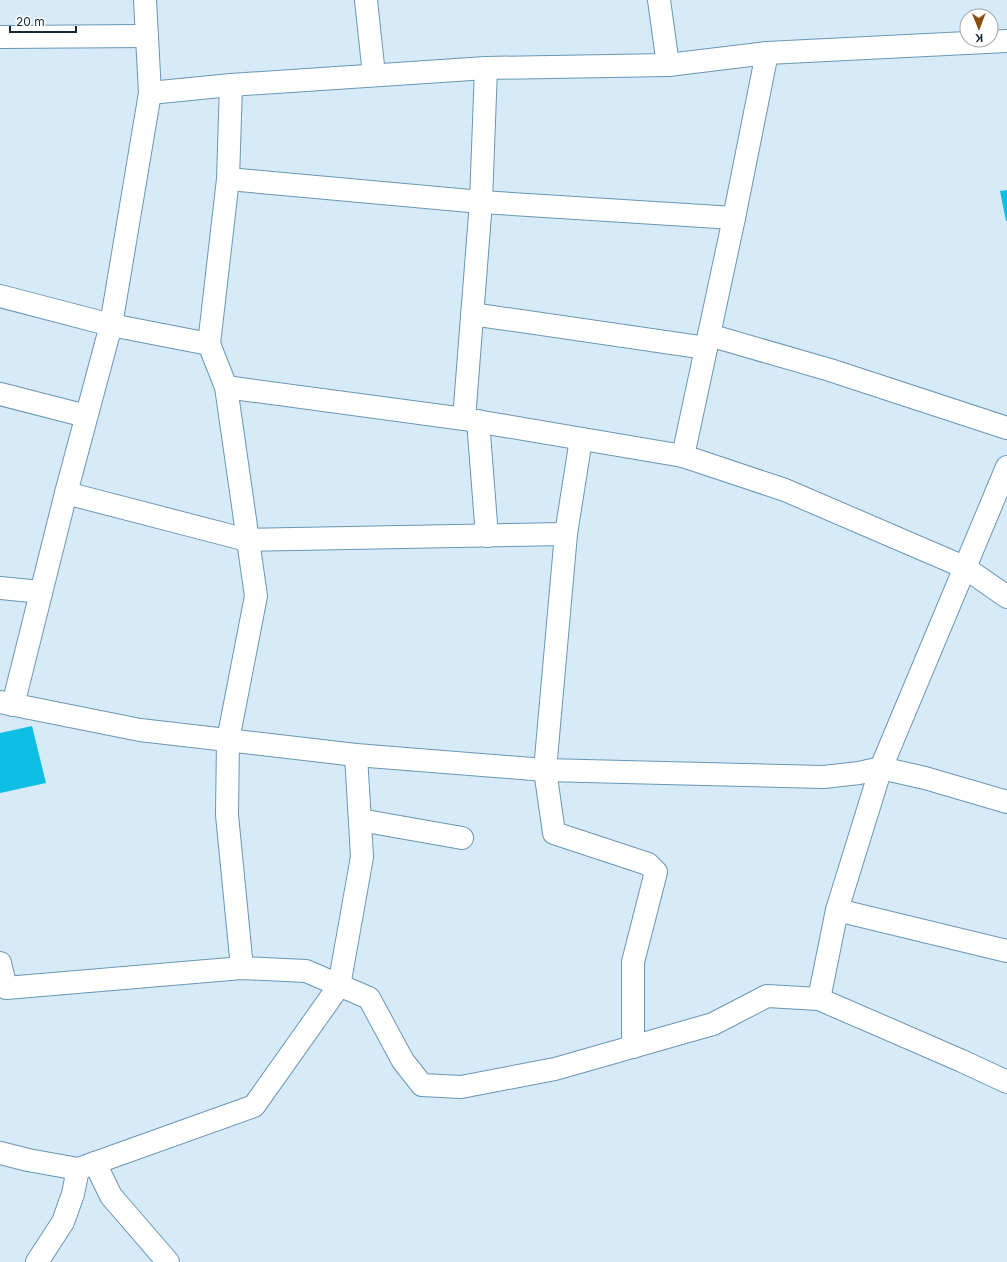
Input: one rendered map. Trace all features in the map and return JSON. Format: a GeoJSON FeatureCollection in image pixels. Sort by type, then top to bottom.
{"type":"FeatureCollection","features":[{"type":"Feature","properties":{"kind":"street"},"geometry":{"type":"LineString","coordinates":[[145,0],[150,93],[111,325],[41,592],[7,704],[140,730],[356,755],[545,770],[824,776],[858,773],[881,768],[925,778],[1007,802]]}},
{"type":"Feature","properties":{"kind":"street"},"geometry":{"type":"LineString","coordinates":[[366,0],[374,75]]}},
{"type":"Feature","properties":{"kind":"street"},"geometry":{"type":"LineString","coordinates":[[659,0],[668,65]]}},
{"type":"Feature","properties":{"kind":"street"},"geometry":{"type":"LineString","coordinates":[[0,37],[147,36]]}},
{"type":"Feature","properties":{"kind":"street"},"geometry":{"type":"LineString","coordinates":[[150,93],[231,85],[486,68],[668,65],[767,53],[1007,42]]}},
{"type":"Feature","properties":{"kind":"street"},"geometry":{"type":"LineString","coordinates":[[683,456],[734,218],[767,53]]}},
{"type":"Feature","properties":{"kind":"street"},"geometry":{"type":"LineString","coordinates":[[486,68],[481,202],[472,314],[471,420],[487,536]]}},
{"type":"Feature","properties":{"kind":"street"},"geometry":{"type":"LineString","coordinates":[[231,85],[228,179],[209,344],[226,387],[256,596],[228,740],[227,815],[242,968]]}},
{"type":"Feature","properties":{"kind":"street"},"geometry":{"type":"LineString","coordinates":[[228,179],[481,202],[734,218]]}},
{"type":"Feature","properties":{"kind":"street"},"geometry":{"type":"LineString","coordinates":[[0,296],[111,325],[209,344]]}},
{"type":"Feature","properties":{"kind":"street"},"geometry":{"type":"LineString","coordinates":[[472,314],[708,341],[830,370],[1007,428]]}},
{"type":"Feature","properties":{"kind":"street"},"geometry":{"type":"LineString","coordinates":[[226,387],[471,420],[683,456],[786,490],[964,567],[1007,597]]}},
{"type":"Feature","properties":{"kind":"street"},"geometry":{"type":"LineString","coordinates":[[0,394],[86,416]]}},
{"type":"Feature","properties":{"kind":"street"},"geometry":{"type":"LineString","coordinates":[[582,439],[566,534],[545,770],[554,833],[648,864],[656,872],[633,962],[633,1047]]}},
{"type":"Feature","properties":{"kind":"street"},"geometry":{"type":"LineString","coordinates":[[819,999],[838,910],[881,768],[1007,467]]}},
{"type":"Feature","properties":{"kind":"street"},"geometry":{"type":"LineString","coordinates":[[66,494],[247,540],[566,534]]}},
{"type":"Feature","properties":{"kind":"street"},"geometry":{"type":"LineString","coordinates":[[0,588],[41,592]]}},
{"type":"Feature","properties":{"kind":"street"},"geometry":{"type":"LineString","coordinates":[[0,1153],[28,1160],[86,1166],[254,1106],[340,986],[362,857],[356,755]]}},
{"type":"Feature","properties":{"kind":"street"},"geometry":{"type":"LineString","coordinates":[[360,820],[462,838]]}},
{"type":"Feature","properties":{"kind":"street"},"geometry":{"type":"LineString","coordinates":[[838,910],[1007,951]]}},
{"type":"Feature","properties":{"kind":"street"},"geometry":{"type":"LineString","coordinates":[[0,963],[6,988],[242,968],[306,971],[369,998],[403,1061],[422,1085],[461,1087],[554,1069],[713,1024],[767,996],[819,999],[1007,1082]]}},
{"type":"Feature","properties":{"kind":"street"},"geometry":{"type":"LineString","coordinates":[[37,1262],[63,1222],[73,1194],[86,1166]]}},
{"type":"Feature","properties":{"kind":"street"},"geometry":{"type":"LineString","coordinates":[[86,1166],[168,1262]]}},
{"type":"Feature","properties":{"kind":"building"},"geometry":{"type":"Polygon","coordinates":[[[1007,190],[1007,221],[1006,221],[1000,191],[1007,190]]]}},
{"type":"Feature","properties":{"kind":"building"},"geometry":{"type":"Polygon","coordinates":[[[32,726],[46,783],[0,793],[0,733],[32,726]]]}}]}
